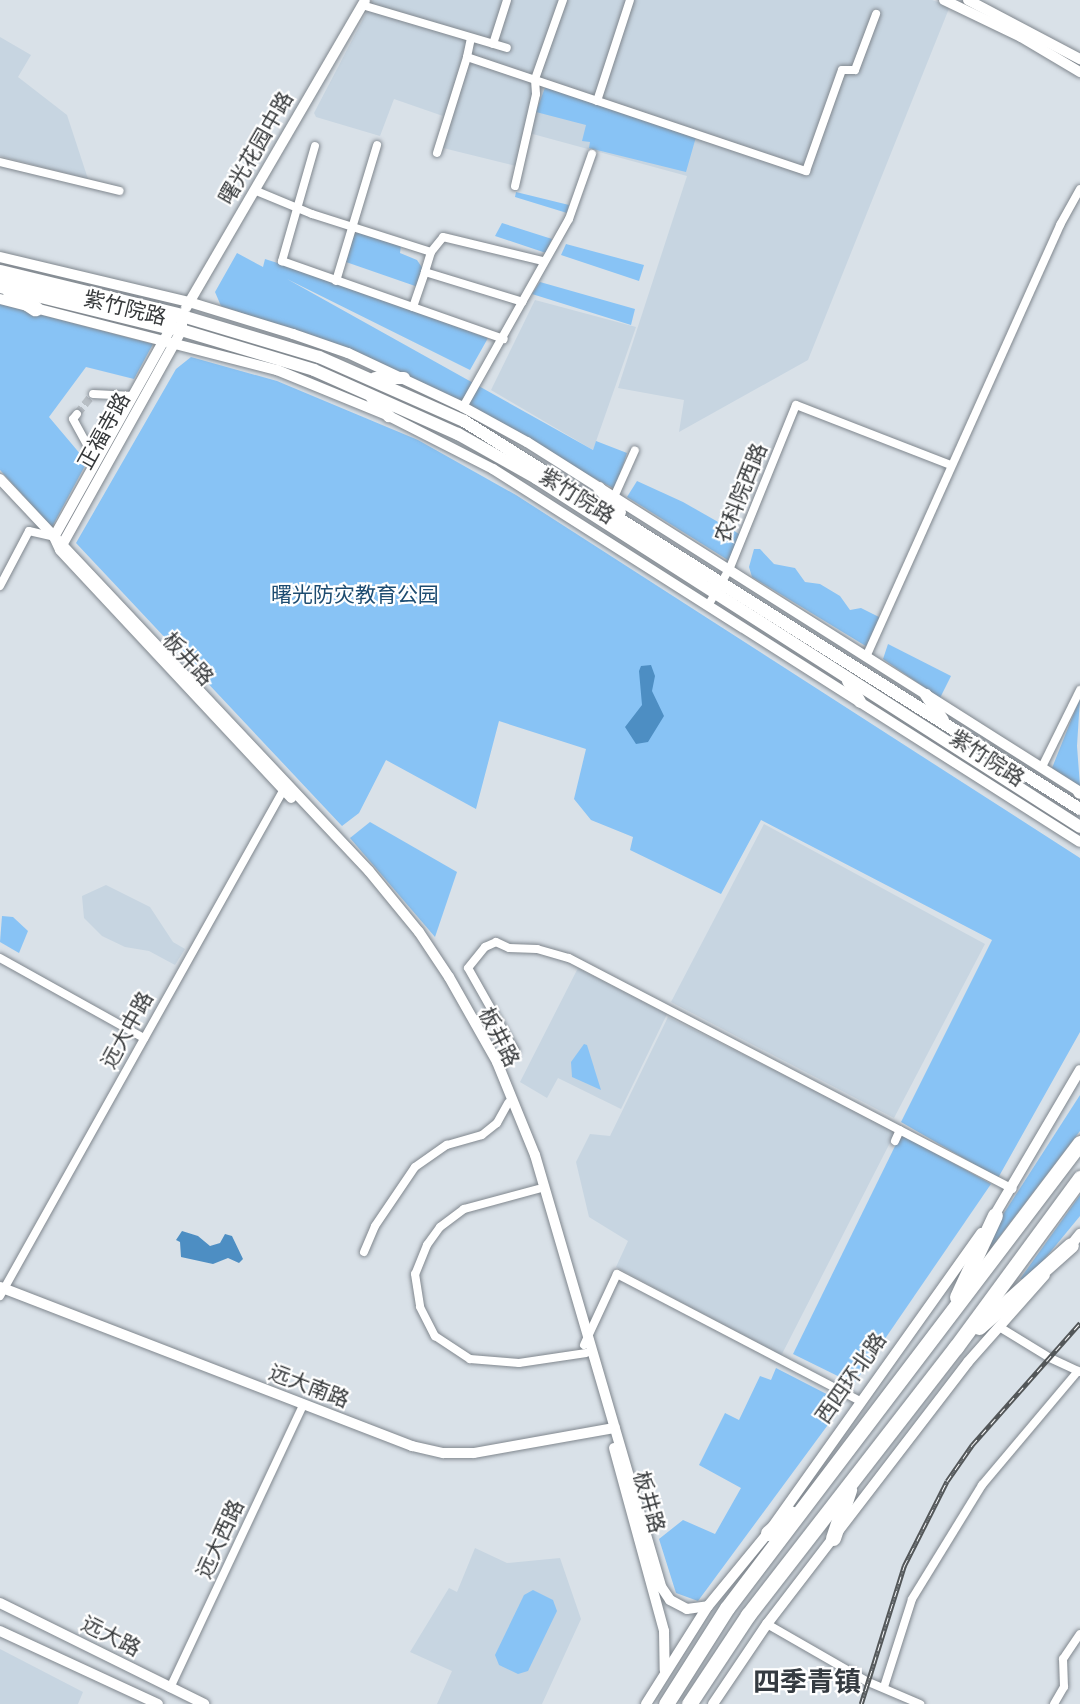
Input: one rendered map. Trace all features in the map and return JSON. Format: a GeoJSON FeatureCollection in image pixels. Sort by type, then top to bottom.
{"type":"FeatureCollection","features":[{"type":"Feature","properties":{"kind":"highway","name":"紫竹院路"},"geometry":{"type":"LineString","coordinates":[[1,277],[177,326]]}},
{"type":"Feature","properties":{"kind":"highway"},"geometry":{"type":"LineString","coordinates":[[1,277],[35,308]]}},
{"type":"Feature","properties":{"kind":"highway","name":"西四环北路"},"geometry":{"type":"LineString","coordinates":[[666,1704],[728,1608],[1080,1143]]}},
{"type":"Feature","properties":{"kind":"highway"},"geometry":{"type":"LineString","coordinates":[[689,1704],[748,1615],[956,1347],[1080,1178]]}},
{"type":"Feature","properties":{"kind":"highway"},"geometry":{"type":"LineString","coordinates":[[944,1324],[995,1215]]}},
{"type":"Feature","properties":{"kind":"highway"},"geometry":{"type":"LineString","coordinates":[[956,1347],[1075,1239]]}},
{"type":"Feature","properties":{"kind":"highway"},"geometry":{"type":"LineString","coordinates":[[833,1538],[852,1480]]}},
{"type":"Feature","properties":{"kind":"highway"},"geometry":{"type":"LineString","coordinates":[[768,1533],[819,1486]]}},
{"type":"Feature","properties":{"kind":"main road","name":"紫竹院路"},"geometry":{"type":"LineString","coordinates":[[177,326],[278,343],[370,378],[464,421],[631,524],[716,594],[945,724],[1080,809]]}},
{"type":"Feature","properties":{"kind":"main road","name":"紫竹院路"},"geometry":{"type":"LineString","coordinates":[[177,326],[314,370],[458,434],[536,478],[1080,827]]}},
{"type":"Feature","properties":{"kind":"main road"},"geometry":{"type":"LineString","coordinates":[[370,378],[404,378]]}},
{"type":"Feature","properties":{"kind":"main road"},"geometry":{"type":"LineString","coordinates":[[365,391],[389,416]]}},
{"type":"Feature","properties":{"kind":"main road"},"geometry":{"type":"LineString","coordinates":[[599,488],[631,524]]}},
{"type":"Feature","properties":{"kind":"main road"},"geometry":{"type":"LineString","coordinates":[[846,677],[860,702]]}},
{"type":"Feature","properties":{"kind":"main road"},"geometry":{"type":"LineString","coordinates":[[926,694],[945,724]]}},
{"type":"Feature","properties":{"kind":"street"},"geometry":{"type":"LineString","coordinates":[[493,44],[507,0]]}},
{"type":"Feature","properties":{"kind":"street"},"geometry":{"type":"LineString","coordinates":[[515,186],[536,94],[535,79],[563,0]]}},
{"type":"Feature","properties":{"kind":"street"},"geometry":{"type":"LineString","coordinates":[[597,101],[630,0]]}},
{"type":"Feature","properties":{"kind":"street"},"geometry":{"type":"LineString","coordinates":[[944,0],[1021,37],[1080,72]]}},
{"type":"Feature","properties":{"kind":"street"},"geometry":{"type":"LineString","coordinates":[[968,0],[1080,59]]}},
{"type":"Feature","properties":{"kind":"street"},"geometry":{"type":"LineString","coordinates":[[364,2],[507,48]]}},
{"type":"Feature","properties":{"kind":"street","name":"曙光花园中路"},"geometry":{"type":"LineString","coordinates":[[177,326],[364,2]]}},
{"type":"Feature","properties":{"kind":"street"},"geometry":{"type":"LineString","coordinates":[[466,57],[806,171],[842,70],[855,70],[876,14]]}},
{"type":"Feature","properties":{"kind":"street"},"geometry":{"type":"LineString","coordinates":[[437,153],[471,38]]}},
{"type":"Feature","properties":{"kind":"street"},"geometry":{"type":"LineString","coordinates":[[336,281],[377,145]]}},
{"type":"Feature","properties":{"kind":"street"},"geometry":{"type":"LineString","coordinates":[[315,146],[282,261],[504,339]]}},
{"type":"Feature","properties":{"kind":"street"},"geometry":{"type":"LineString","coordinates":[[463,407],[504,339],[543,261],[569,219],[592,154]]}},
{"type":"Feature","properties":{"kind":"street"},"geometry":{"type":"LineString","coordinates":[[0,162],[120,191]]}},
{"type":"Feature","properties":{"kind":"street"},"geometry":{"type":"LineString","coordinates":[[867,657],[1060,225],[1080,189]]}},
{"type":"Feature","properties":{"kind":"street"},"geometry":{"type":"LineString","coordinates":[[254,190],[297,208],[431,252]]}},
{"type":"Feature","properties":{"kind":"street"},"geometry":{"type":"LineString","coordinates":[[413,307],[431,252],[443,237],[543,261]]}},
{"type":"Feature","properties":{"kind":"street","name":"紫竹院路"},"geometry":{"type":"LineString","coordinates":[[0,257],[177,326],[389,416],[493,468],[716,594],[860,702],[1080,842]]}},
{"type":"Feature","properties":{"kind":"street"},"geometry":{"type":"LineString","coordinates":[[425,272],[523,302]]}},
{"type":"Feature","properties":{"kind":"street","name":"紫竹院路"},"geometry":{"type":"LineString","coordinates":[[0,299],[35,308],[177,326],[293,334],[404,378],[463,407],[599,488],[1080,792]]}},
{"type":"Feature","properties":{"kind":"street","name":"正福寺路"},"geometry":{"type":"LineString","coordinates":[[54,537],[133,396],[177,326]]}},
{"type":"Feature","properties":{"kind":"street","name":"正福寺路"},"geometry":{"type":"LineString","coordinates":[[62,546],[177,326]]}},
{"type":"Feature","properties":{"kind":"street"},"geometry":{"type":"LineString","coordinates":[[93,394],[133,396]]}},
{"type":"Feature","properties":{"kind":"street","name":"农科院西路"},"geometry":{"type":"LineString","coordinates":[[716,594],[729,570],[796,405],[951,465]]}},
{"type":"Feature","properties":{"kind":"street"},"geometry":{"type":"LineString","coordinates":[[77,414],[73,419],[96,461]]}},
{"type":"Feature","properties":{"kind":"street"},"geometry":{"type":"LineString","coordinates":[[615,498],[636,450]]}},
{"type":"Feature","properties":{"kind":"street"},"geometry":{"type":"LineString","coordinates":[[0,479],[54,537]]}},
{"type":"Feature","properties":{"kind":"street"},"geometry":{"type":"LineString","coordinates":[[0,586],[29,531],[54,537]]}},
{"type":"Feature","properties":{"kind":"street","name":"板井路"},"geometry":{"type":"LineString","coordinates":[[54,537],[286,786],[377,888],[414,936],[479,1037],[508,1103],[538,1189],[612,1429],[664,1631],[665,1670]]}},
{"type":"Feature","properties":{"kind":"street"},"geometry":{"type":"LineString","coordinates":[[1042,767],[1080,690]]}},
{"type":"Feature","properties":{"kind":"street"},"geometry":{"type":"LineString","coordinates":[[286,786],[419,932],[497,1062],[535,1155],[586,1345],[662,1588],[670,1600],[687,1609],[708,1606]]}},
{"type":"Feature","properties":{"kind":"street","name":"远大中路"},"geometry":{"type":"LineString","coordinates":[[1,1291],[286,786]]}},
{"type":"Feature","properties":{"kind":"street"},"geometry":{"type":"LineString","coordinates":[[497,1062],[516,1052],[468,968],[485,947],[496,942],[569,958],[1012,1189]]}},
{"type":"Feature","properties":{"kind":"street"},"geometry":{"type":"LineString","coordinates":[[0,958],[144,1038]]}},
{"type":"Feature","properties":{"kind":"street","name":"西四环北路"},"geometry":{"type":"LineString","coordinates":[[646,1704],[665,1670],[708,1606],[768,1533],[860,1401],[995,1215],[1080,1070]]}},
{"type":"Feature","properties":{"kind":"street"},"geometry":{"type":"LineString","coordinates":[[364,1252],[375,1226],[415,1167],[447,1145],[482,1135],[497,1123],[508,1103]]}},
{"type":"Feature","properties":{"kind":"street"},"geometry":{"type":"LineString","coordinates":[[895,1141],[900,1130]]}},
{"type":"Feature","properties":{"kind":"street"},"geometry":{"type":"LineString","coordinates":[[538,1189],[464,1209],[440,1227],[427,1245],[415,1274],[420,1307],[435,1336],[470,1359],[519,1363],[586,1345]]}},
{"type":"Feature","properties":{"kind":"street"},"geometry":{"type":"LineString","coordinates":[[713,1704],[767,1624],[968,1362],[1001,1328],[1075,1239]]}},
{"type":"Feature","properties":{"kind":"street"},"geometry":{"type":"LineString","coordinates":[[586,1345],[617,1274],[860,1401]]}},
{"type":"Feature","properties":{"kind":"street","name":"远大南路"},"geometry":{"type":"LineString","coordinates":[[1,1291],[412,1446],[443,1453],[506,1449],[612,1429]]}},
{"type":"Feature","properties":{"kind":"street"},"geometry":{"type":"LineString","coordinates":[[884,1687],[912,1599],[982,1485],[1079,1371],[1001,1328]]}},
{"type":"Feature","properties":{"kind":"street","name":"远大西路"},"geometry":{"type":"LineString","coordinates":[[170,1688],[303,1406]]}},
{"type":"Feature","properties":{"kind":"street","name":"远大路"},"geometry":{"type":"LineString","coordinates":[[0,1603],[204,1704]]}},
{"type":"Feature","properties":{"kind":"street"},"geometry":{"type":"LineString","coordinates":[[767,1624],[920,1704]]}},
{"type":"Feature","properties":{"kind":"street","name":"远大路"},"geometry":{"type":"LineString","coordinates":[[0,1630],[158,1704]]}},
{"type":"Feature","properties":{"kind":"street"},"geometry":{"type":"LineString","coordinates":[[1054,1704],[1065,1687],[1063,1659],[1080,1634]]}},
{"type":"Feature","properties":{"kind":"street"},"geometry":{"type":"LineString","coordinates":[[163,1704],[170,1688]]}},
{"type":"Feature","properties":{"kind":"shaded area"},"geometry":{"type":"Polygon","coordinates":[[[373,0],[932,0],[950,6],[808,360],[679,432],[684,400],[618,388],[687,176],[529,133],[520,167],[439,147],[443,116],[394,99],[380,136],[316,117],[314,113],[373,0]]]}},
{"type":"Feature","properties":{"kind":"shaded area"},"geometry":{"type":"Polygon","coordinates":[[[0,37],[31,55],[18,77],[67,115],[88,179],[0,156],[0,37]]]}},
{"type":"Feature","properties":{"kind":"shaded area"},"geometry":{"type":"Polygon","coordinates":[[[535,300],[636,327],[593,450],[491,390],[535,300]]]}},
{"type":"Feature","properties":{"kind":"shaded area"},"geometry":{"type":"Polygon","coordinates":[[[651,665],[655,676],[652,691],[664,716],[648,742],[636,744],[625,727],[642,705],[639,671],[641,666],[651,665]]]}},
{"type":"Feature","properties":{"kind":"shaded area"},"geometry":{"type":"Polygon","coordinates":[[[764,824],[985,944],[894,1118],[671,1002],[764,824]]]}},
{"type":"Feature","properties":{"kind":"shaded area"},"geometry":{"type":"Polygon","coordinates":[[[106,885],[150,907],[173,942],[185,949],[175,965],[149,951],[125,947],[102,936],[84,918],[82,896],[106,885]]]}},
{"type":"Feature","properties":{"kind":"shaded area"},"geometry":{"type":"Polygon","coordinates":[[[578,968],[667,1014],[621,1109],[558,1078],[547,1098],[520,1082],[578,968]]]}},
{"type":"Feature","properties":{"kind":"shaded area"},"geometry":{"type":"Polygon","coordinates":[[[668,1017],[896,1131],[781,1356],[616,1267],[628,1241],[589,1217],[576,1162],[590,1134],[610,1136],[668,1017]]]}},
{"type":"Feature","properties":{"kind":"shaded area"},"geometry":{"type":"Polygon","coordinates":[[[182,1231],[198,1236],[210,1246],[220,1243],[225,1234],[232,1236],[243,1259],[239,1263],[228,1258],[213,1264],[181,1257],[180,1242],[176,1240],[182,1231]]]}},
{"type":"Feature","properties":{"kind":"shaded area"},"geometry":{"type":"Polygon","coordinates":[[[475,1548],[507,1563],[560,1558],[581,1619],[542,1704],[437,1704],[452,1671],[410,1652],[449,1588],[457,1592],[475,1548]]]}},
{"type":"Feature","properties":{"kind":"shaded area"},"geometry":{"type":"Polygon","coordinates":[[[0,1649],[83,1692],[78,1704],[0,1704],[0,1649]]]}},
{"type":"Feature","properties":{"kind":"green space"},"geometry":{"type":"Polygon","coordinates":[[[546,85],[696,137],[686,172],[589,148],[590,142],[582,141],[586,125],[536,112],[546,85]]]}},
{"type":"Feature","properties":{"kind":"green space"},"geometry":{"type":"Polygon","coordinates":[[[516,192],[569,205],[567,213],[515,197],[516,192]]]}},
{"type":"Feature","properties":{"kind":"green space"},"geometry":{"type":"Polygon","coordinates":[[[502,223],[552,239],[546,253],[495,236],[502,223]]]}},
{"type":"Feature","properties":{"kind":"green space"},"geometry":{"type":"Polygon","coordinates":[[[355,230],[401,245],[400,253],[417,260],[423,269],[418,287],[346,262],[355,230]]]}},
{"type":"Feature","properties":{"kind":"green space"},"geometry":{"type":"Polygon","coordinates":[[[566,244],[644,265],[639,281],[561,255],[566,244]]]}},
{"type":"Feature","properties":{"kind":"green space"},"geometry":{"type":"Polygon","coordinates":[[[237,253],[263,267],[265,259],[488,338],[470,370],[287,279],[593,450],[596,441],[627,453],[615,489],[354,352],[221,306],[215,292],[237,253]]]}},
{"type":"Feature","properties":{"kind":"green space"},"geometry":{"type":"Polygon","coordinates":[[[540,282],[635,309],[631,325],[532,294],[540,282]]]}},
{"type":"Feature","properties":{"kind":"green space"},"geometry":{"type":"Polygon","coordinates":[[[0,304],[153,344],[134,379],[86,367],[49,417],[87,462],[52,527],[0,470],[0,304]]]}},
{"type":"Feature","properties":{"kind":"green space","name":"曙光防灾教育公园"},"geometry":{"type":"Polygon","coordinates":[[[191,357],[277,381],[418,440],[516,495],[1080,858],[1080,1032],[998,1178],[901,1122],[992,940],[761,820],[721,894],[630,850],[633,837],[591,820],[574,799],[586,749],[499,721],[476,809],[386,760],[359,813],[342,826],[76,543],[176,369],[191,357]]]}},
{"type":"Feature","properties":{"kind":"green space"},"geometry":{"type":"Polygon","coordinates":[[[637,481],[683,502],[741,535],[731,562],[627,497],[637,481]]]}},
{"type":"Feature","properties":{"kind":"green space"},"geometry":{"type":"Polygon","coordinates":[[[754,549],[760,549],[774,564],[795,568],[805,582],[820,584],[840,596],[850,610],[861,608],[881,618],[869,648],[752,577],[749,567],[754,549]]]}},
{"type":"Feature","properties":{"kind":"green space"},"geometry":{"type":"Polygon","coordinates":[[[888,644],[951,676],[940,698],[883,659],[888,644]]]}},
{"type":"Feature","properties":{"kind":"green space"},"geometry":{"type":"Polygon","coordinates":[[[1080,698],[1077,746],[1080,786],[1052,768],[1080,698]]]}},
{"type":"Feature","properties":{"kind":"green space"},"geometry":{"type":"Polygon","coordinates":[[[370,822],[457,872],[435,937],[350,838],[370,822]]]}},
{"type":"Feature","properties":{"kind":"green space"},"geometry":{"type":"Polygon","coordinates":[[[2,916],[13,917],[28,931],[19,953],[0,942],[2,916]]]}},
{"type":"Feature","properties":{"kind":"green space"},"geometry":{"type":"Polygon","coordinates":[[[584,1044],[587,1045],[601,1090],[572,1077],[571,1062],[584,1044]]]}},
{"type":"Feature","properties":{"kind":"green space"},"geometry":{"type":"Polygon","coordinates":[[[1080,1095],[1080,1131],[990,1249],[986,1244],[995,1227],[1080,1095]]]}},
{"type":"Feature","properties":{"kind":"green space"},"geometry":{"type":"Polygon","coordinates":[[[901,1134],[991,1184],[854,1384],[793,1354],[901,1134]]]}},
{"type":"Feature","properties":{"kind":"green space"},"geometry":{"type":"Polygon","coordinates":[[[1080,1195],[1080,1216],[1038,1267],[1026,1279],[1020,1279],[1080,1195]]]}},
{"type":"Feature","properties":{"kind":"green space"},"geometry":{"type":"Polygon","coordinates":[[[776,1368],[844,1403],[698,1601],[676,1593],[659,1539],[683,1520],[715,1534],[741,1488],[699,1465],[725,1413],[739,1420],[760,1376],[771,1380],[776,1368]]]}},
{"type":"Feature","properties":{"kind":"green space"},"geometry":{"type":"Polygon","coordinates":[[[533,1590],[553,1600],[557,1611],[528,1671],[518,1674],[499,1665],[495,1655],[524,1595],[533,1590]]]}},
{"type":"Feature","properties":{"kind":"tunnel"},"geometry":{"type":"LineString","coordinates":[[77,414],[93,394]]}},
{"type":"Feature","properties":{"kind":"railway"},"geometry":{"type":"LineString","coordinates":[[861,1704],[904,1566],[947,1481],[972,1445],[1080,1323]]}},
{"type":"Feature","properties":{"kind":"district","name":"四季青镇"},"geometry":{"type":"Point","coordinates":[807,1682]}}]}
